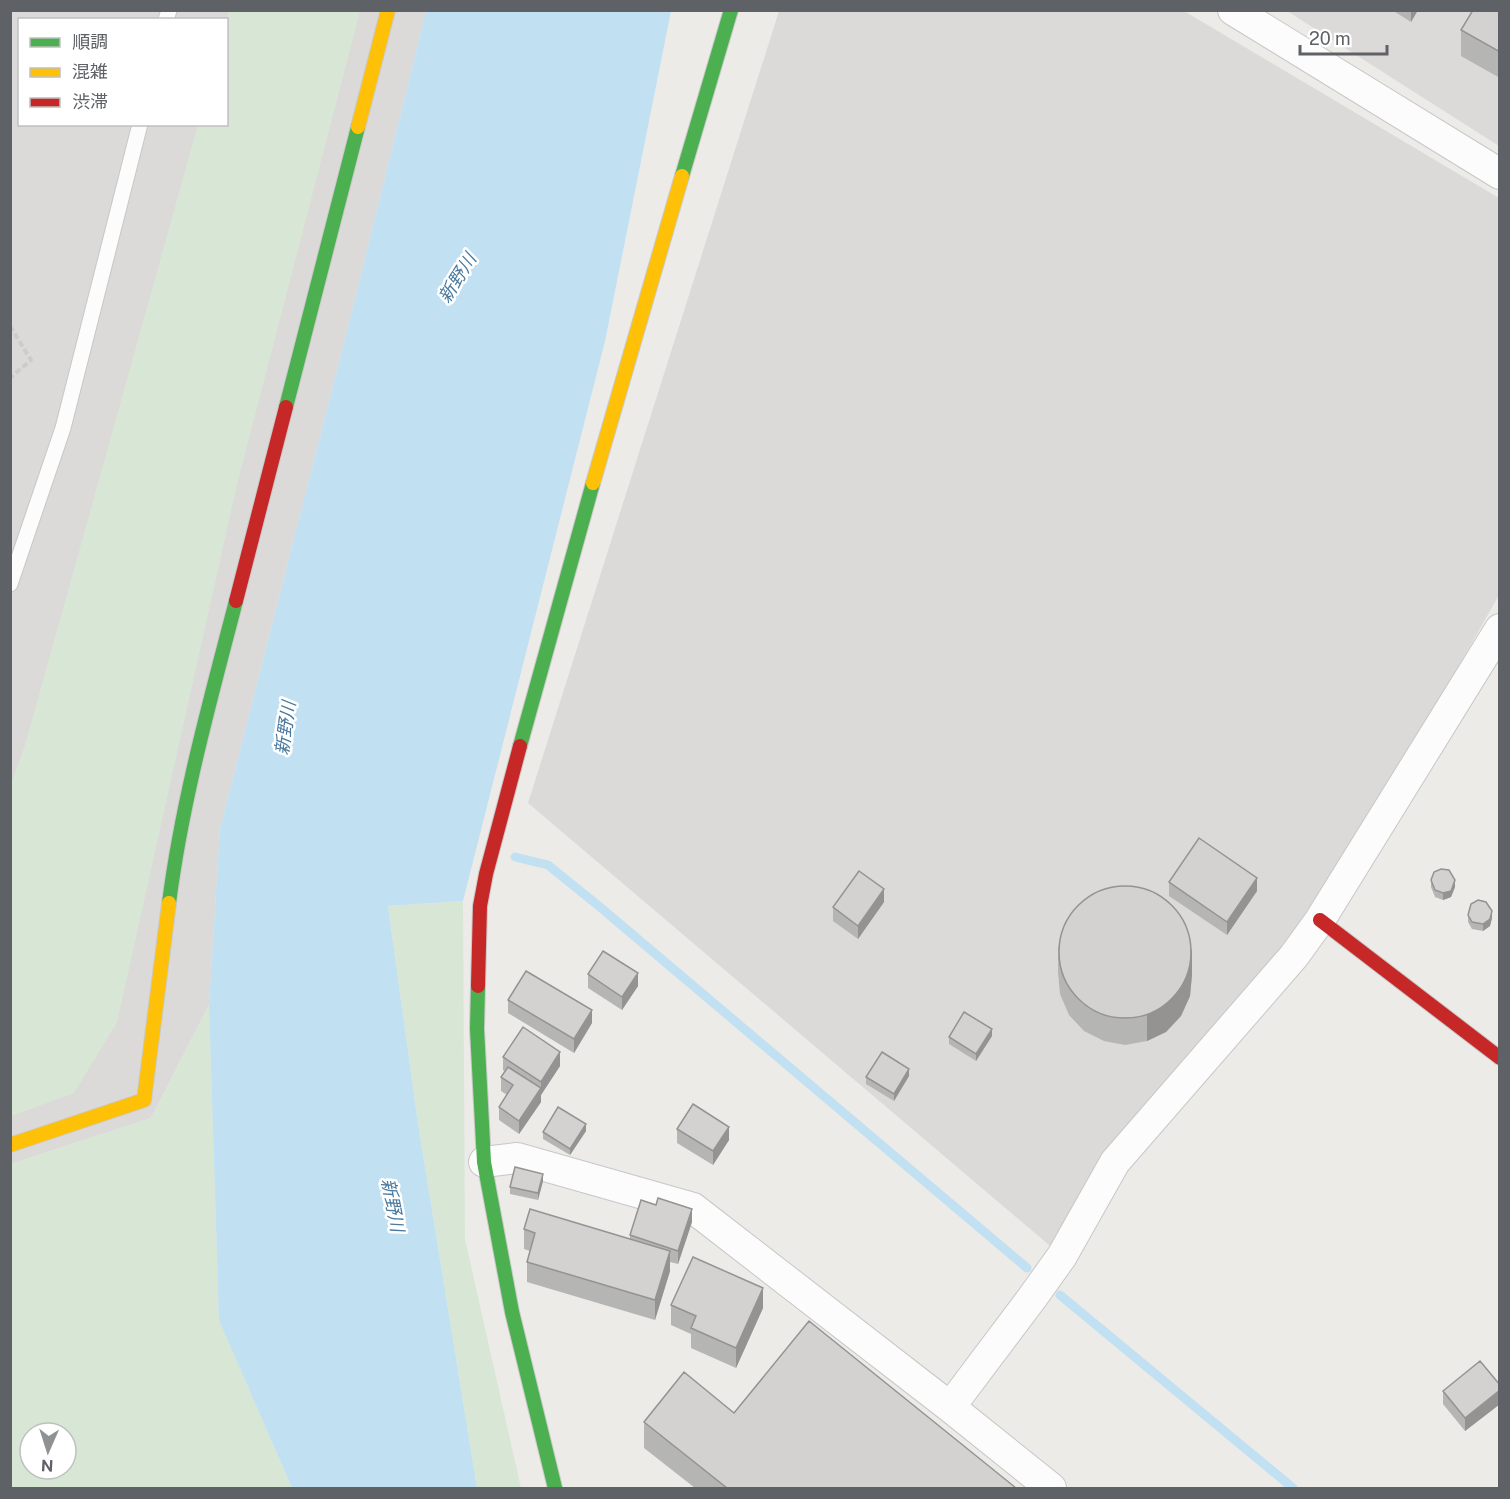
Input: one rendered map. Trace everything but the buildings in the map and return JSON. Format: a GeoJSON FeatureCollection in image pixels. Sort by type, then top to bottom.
{"type":"FeatureCollection","features":[{"type":"Feature","properties":{"kind":"street"},"geometry":{"type":"LineString","coordinates":[[10,1144],[144,1100],[175,856],[202,733],[388,10]]}},
{"type":"Feature","properties":{"kind":"street"},"geometry":{"type":"LineString","coordinates":[[555,1488],[512,1312],[484,1162],[477,1029],[480,906],[486,874],[557,610],[731,10]]}},
{"type":"Feature","properties":{"kind":"street"},"geometry":{"type":"LineString","coordinates":[[1233,10],[1500,174]]}},
{"type":"Feature","properties":{"kind":"street"},"geometry":{"type":"LineString","coordinates":[[950,1407],[1062,1256],[1115,1162],[1294,956],[1320,920],[1500,629]]}},
{"type":"Feature","properties":{"kind":"street"},"geometry":{"type":"LineString","coordinates":[[1320,920],[1500,1058]]}},
{"type":"Feature","properties":{"kind":"street"},"geometry":{"type":"LineString","coordinates":[[484,1162],[517,1158],[693,1208],[1051,1488]]}},
{"type":"Feature","properties":{"kind":"lane"},"geometry":{"type":"LineString","coordinates":[[10,584],[63,428],[139,126]]}},
{"type":"Feature","properties":{"kind":"path"},"geometry":{"type":"LineString","coordinates":[[10,326],[32,360],[10,378]]}},
{"type":"Feature","properties":{"kind":"shaded area"},"geometry":{"type":"Polygon","coordinates":[[[10,11],[426,11],[220,829],[209,1005],[151,1118],[11,1164],[10,11]]]}},
{"type":"Feature","properties":{"kind":"shaded area"},"geometry":{"type":"Polygon","coordinates":[[[779,11],[1184,11],[1499,198],[1499,595],[1294,956],[1136,1137],[1062,1256],[528,803],[779,11]]]}},
{"type":"Feature","properties":{"kind":"shaded area"},"geometry":{"type":"Polygon","coordinates":[[[1287,11],[1499,11],[1499,146],[1287,11]]]}},
{"type":"Feature","properties":{"kind":"green space"},"geometry":{"type":"Polygon","coordinates":[[[229,11],[360,11],[237,484],[117,1022],[74,1093],[11,1116],[11,785],[26,742],[198,126],[228,126],[227,18],[229,11]]]}},
{"type":"Feature","properties":{"kind":"green space"},"geometry":{"type":"Polygon","coordinates":[[[463,901],[465,1239],[521,1488],[477,1488],[418,1124],[388,906],[463,901]]]}},
{"type":"Feature","properties":{"kind":"green space"},"geometry":{"type":"Polygon","coordinates":[[[209,1005],[219,1319],[292,1488],[11,1488],[10,1164],[151,1118],[209,1005]]]}},
{"type":"Feature","properties":{"kind":"water","name":"新野川"},"geometry":{"type":"Polygon","coordinates":[[[426,11],[671,11],[605,341],[463,901],[388,906],[418,1124],[477,1488],[292,1488],[219,1320],[209,1005],[220,829],[426,11]]]}},
{"type":"Feature","properties":{"kind":"waterway"},"geometry":{"type":"LineString","coordinates":[[515,857],[548,865],[1027,1268]]}},
{"type":"Feature","properties":{"kind":"waterway"},"geometry":{"type":"LineString","coordinates":[[1060,1295],[1293,1488]]}},
{"type":"Feature","properties":{"kind":"traffic: fast"},"geometry":{"type":"LineString","coordinates":[[682,176],[731,10]]}},
{"type":"Feature","properties":{"kind":"traffic: fast"},"geometry":{"type":"LineString","coordinates":[[286,407],[358,127]]}},
{"type":"Feature","properties":{"kind":"traffic: fast"},"geometry":{"type":"LineString","coordinates":[[520,746],[593,483]]}},
{"type":"Feature","properties":{"kind":"traffic: fast"},"geometry":{"type":"LineString","coordinates":[[169,903],[189,789],[236,601]]}},
{"type":"Feature","properties":{"kind":"traffic: fast"},"geometry":{"type":"LineString","coordinates":[[478,986],[477,1029],[484,1162],[512,1312],[555,1488]]}},
{"type":"Feature","properties":{"kind":"traffic: slow"},"geometry":{"type":"LineString","coordinates":[[358,127],[388,10]]}},
{"type":"Feature","properties":{"kind":"traffic: slow"},"geometry":{"type":"LineString","coordinates":[[593,483],[682,176]]}},
{"type":"Feature","properties":{"kind":"traffic: slow"},"geometry":{"type":"LineString","coordinates":[[10,1145],[144,1100],[169,903]]}},
{"type":"Feature","properties":{"kind":"traffic: jam"},"geometry":{"type":"LineString","coordinates":[[236,601],[286,407]]}},
{"type":"Feature","properties":{"kind":"traffic: jam"},"geometry":{"type":"LineString","coordinates":[[478,986],[480,906],[486,874],[520,746]]}},
{"type":"Feature","properties":{"kind":"traffic: jam"},"geometry":{"type":"LineString","coordinates":[[1320,920],[1500,1058]]}}]}
